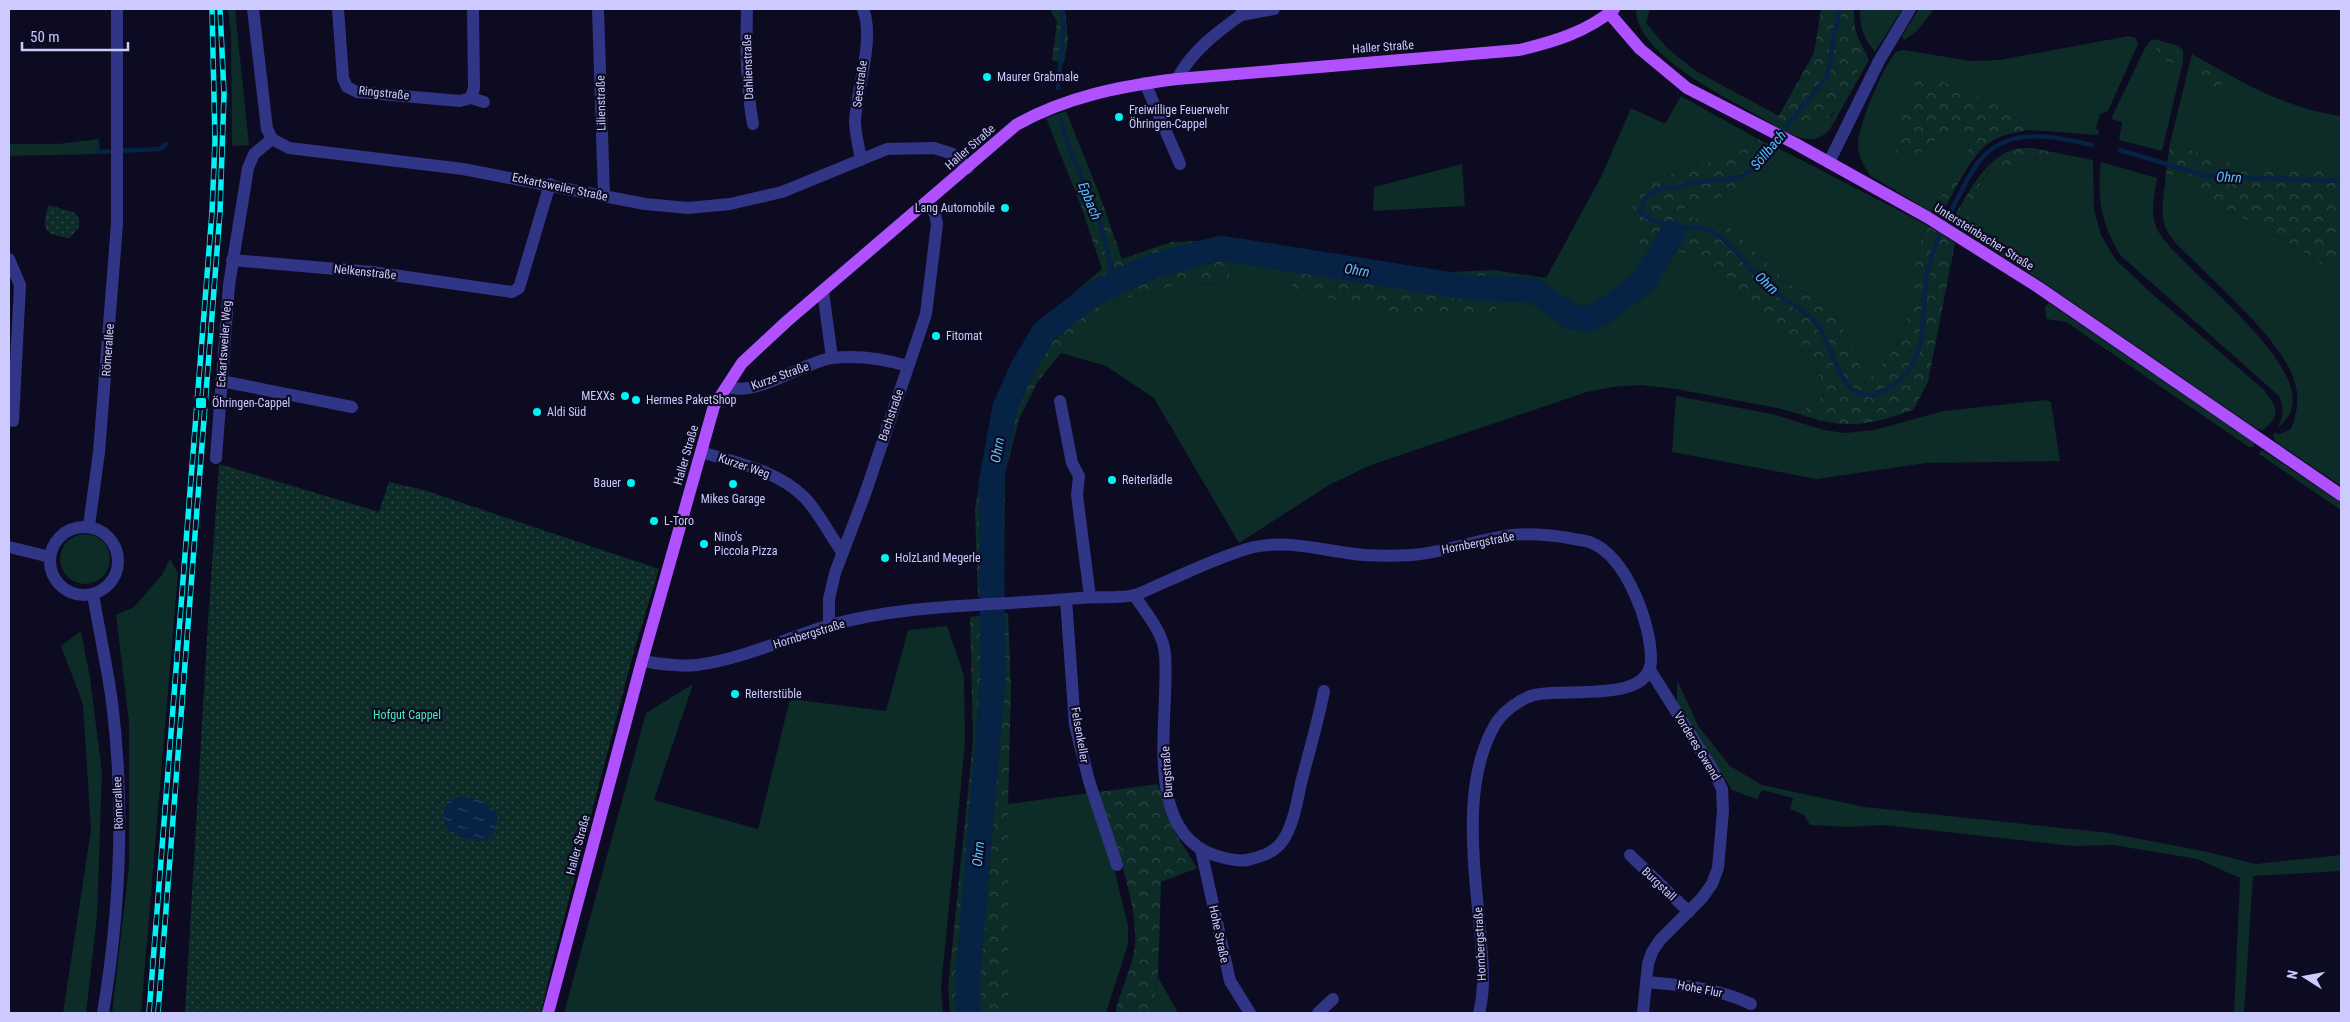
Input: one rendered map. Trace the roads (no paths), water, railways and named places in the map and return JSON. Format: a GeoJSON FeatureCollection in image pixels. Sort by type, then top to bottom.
{"type":"FeatureCollection","features":[{"type":"Feature","properties":{"kind":"main road","name":"Untersteinbacher Straße"},"geometry":{"type":"LineString","coordinates":[[1611,11],[1640,49],[1687,88],[1796,144],[1927,217],[2038,287],[2341,495]]}},
{"type":"Feature","properties":{"kind":"main road","name":"Haller Straße"},"geometry":{"type":"LineString","coordinates":[[548,1013],[642,661],[714,406],[742,363],[1016,125],[1035,114],[1061,103],[1145,83],[1177,79],[1519,50],[1551,42],[1584,28],[1611,11]]}},
{"type":"Feature","properties":{"kind":"street","name":"Römerallee"},"geometry":{"type":"LineString","coordinates":[[89,526],[100,452],[118,224],[117,9]]}},
{"type":"Feature","properties":{"kind":"street"},"geometry":{"type":"LineString","coordinates":[[232,260],[248,168],[254,154],[272,139],[264,118],[252,9]]}},
{"type":"Feature","properties":{"kind":"street","name":"Ringstraße"},"geometry":{"type":"LineString","coordinates":[[338,9],[343,78],[347,87],[357,92],[460,101],[471,98],[484,102]]}},
{"type":"Feature","properties":{"kind":"street"},"geometry":{"type":"LineString","coordinates":[[471,98],[474,88],[473,9]]}},
{"type":"Feature","properties":{"kind":"street","name":"Lilienstraße"},"geometry":{"type":"LineString","coordinates":[[598,9],[604,196]]}},
{"type":"Feature","properties":{"kind":"street","name":"Dahlienstraße"},"geometry":{"type":"LineString","coordinates":[[747,9],[745,56],[753,124]]}},
{"type":"Feature","properties":{"kind":"street","name":"Seestraße"},"geometry":{"type":"LineString","coordinates":[[861,160],[855,123],[866,41],[866,17],[863,9]]}},
{"type":"Feature","properties":{"kind":"street"},"geometry":{"type":"LineString","coordinates":[[1177,79],[1186,61],[1242,12],[1274,9]]}},
{"type":"Feature","properties":{"kind":"street"},"geometry":{"type":"LineString","coordinates":[[1829,162],[1879,61],[1910,9]]}},
{"type":"Feature","properties":{"kind":"street"},"geometry":{"type":"LineString","coordinates":[[1145,83],[1180,164]]}},
{"type":"Feature","properties":{"kind":"street","name":"Eckartsweiler Straße"},"geometry":{"type":"LineString","coordinates":[[272,139],[289,148],[463,169],[550,184],[645,204],[688,208],[730,204],[782,192],[887,149],[934,148],[953,154],[968,168]]}},
{"type":"Feature","properties":{"kind":"street","name":"Nelkenstraße"},"geometry":{"type":"LineString","coordinates":[[232,260],[372,272],[512,292],[519,288],[550,184]]}},
{"type":"Feature","properties":{"kind":"street","name":"Bachstraße"},"geometry":{"type":"LineString","coordinates":[[828,626],[829,599],[842,552],[865,494],[926,314],[937,234],[935,214],[927,203]]}},
{"type":"Feature","properties":{"kind":"street"},"geometry":{"type":"LineString","coordinates":[[9,259],[20,285],[12,385],[13,421]]}},
{"type":"Feature","properties":{"kind":"street","name":"Eckartsweiler Weg"},"geometry":{"type":"LineString","coordinates":[[216,458],[232,260]]}},
{"type":"Feature","properties":{"kind":"street"},"geometry":{"type":"LineString","coordinates":[[824,291],[832,358]]}},
{"type":"Feature","properties":{"kind":"street","name":"Kurze Straße"},"geometry":{"type":"LineString","coordinates":[[727,386],[734,389],[751,388],[832,358],[882,358],[908,366]]}},
{"type":"Feature","properties":{"kind":"street"},"geometry":{"type":"LineString","coordinates":[[221,381],[352,406]]}},
{"type":"Feature","properties":{"kind":"street"},"geometry":{"type":"LineString","coordinates":[[1060,401],[1072,463],[1080,476],[1077,495],[1090,597]]}},
{"type":"Feature","properties":{"kind":"street","name":"Kurzer Weg"},"geometry":{"type":"LineString","coordinates":[[701,452],[761,470],[786,482],[806,498],[842,552]]}},
{"type":"Feature","properties":{"kind":"street"},"geometry":{"type":"LineString","coordinates":[[80,526],[89,526],[101,530],[110,539],[117,550],[118,562],[111,582],[93,594],[74,594],[58,583],[53,575],[50,557],[52,548],[63,533],[80,526]]}},
{"type":"Feature","properties":{"kind":"street","name":"Hornbergstraße"},"geometry":{"type":"LineString","coordinates":[[642,661],[695,665],[789,640],[828,626],[885,614],[978,605],[1134,595],[1212,562],[1256,547],[1287,544],[1364,555],[1414,555],[1472,545],[1515,534],[1558,536],[1592,543],[1613,557],[1630,582],[1644,621],[1652,658],[1650,670],[1642,681],[1620,690],[1551,692],[1531,696],[1513,705],[1497,721],[1482,754],[1474,798],[1472,829],[1483,974],[1482,1001],[1479,1013]]}},
{"type":"Feature","properties":{"kind":"street"},"geometry":{"type":"LineString","coordinates":[[9,547],[50,557]]}},
{"type":"Feature","properties":{"kind":"street","name":"Römerallee"},"geometry":{"type":"LineString","coordinates":[[93,594],[112,702],[118,801],[119,871],[115,926],[103,1013]]}},
{"type":"Feature","properties":{"kind":"street","name":"Burgstraße"},"geometry":{"type":"LineString","coordinates":[[1134,595],[1157,630],[1165,653],[1164,772],[1168,799],[1175,819],[1186,837],[1201,850],[1226,858],[1247,860],[1267,855],[1281,843],[1293,818],[1324,691]]}},
{"type":"Feature","properties":{"kind":"street","name":"Felsenkeller"},"geometry":{"type":"LineString","coordinates":[[1066,599],[1075,725],[1089,781],[1117,865]]}},
{"type":"Feature","properties":{"kind":"street","name":"Vorderes Gwend"},"geometry":{"type":"LineString","coordinates":[[1643,1013],[1648,964],[1652,952],[1660,940],[1712,884],[1718,868],[1723,811],[1722,788],[1713,770],[1650,670]]}},
{"type":"Feature","properties":{"kind":"street","name":"Hohe Straße"},"geometry":{"type":"LineString","coordinates":[[1201,850],[1230,981],[1250,1013]]}},
{"type":"Feature","properties":{"kind":"street","name":"Burgstall"},"geometry":{"type":"LineString","coordinates":[[1630,855],[1688,912]]}},
{"type":"Feature","properties":{"kind":"street","name":"Hohe Flur"},"geometry":{"type":"LineString","coordinates":[[1646,982],[1688,985],[1736,996],[1752,1004]]}},
{"type":"Feature","properties":{"kind":"street"},"geometry":{"type":"LineString","coordinates":[[1318,1013],[1333,999]]}},
{"type":"Feature","properties":{"kind":"water"},"geometry":{"type":"Polygon","coordinates":[[[458,797],[481,801],[498,815],[495,831],[486,840],[464,838],[446,827],[443,813],[448,801],[458,797]]]}},
{"type":"Feature","properties":{"kind":"waterway","name":"Epbach"},"geometry":{"type":"LineString","coordinates":[[1058,88],[1063,31],[1062,9]]}},
{"type":"Feature","properties":{"kind":"waterway","name":"Ohrn"},"geometry":{"type":"LineString","coordinates":[[1839,9],[1830,64],[1825,79],[1750,172],[1736,178],[1691,183],[1674,188],[1662,188],[1645,198],[1641,213],[1654,221],[1670,226],[1673,233],[1689,228],[1703,229],[1716,234],[1727,243],[1769,288],[1817,324],[1824,335],[1842,376],[1850,387],[1860,394],[1873,395],[1889,388],[1903,377],[1912,364],[1922,336],[1925,290],[1932,256],[1952,210],[1982,158],[1998,145],[2024,137],[2051,137],[2092,145]]}},
{"type":"Feature","properties":{"kind":"waterway","name":"Epbach"},"geometry":{"type":"LineString","coordinates":[[1061,120],[1071,152],[1094,205],[1115,283]]}},
{"type":"Feature","properties":{"kind":"waterway"},"geometry":{"type":"LineString","coordinates":[[98,152],[160,149],[166,144]]}},
{"type":"Feature","properties":{"kind":"waterway","name":"Ohrn"},"geometry":{"type":"LineString","coordinates":[[2120,150],[2206,176],[2341,181]]}},
{"type":"Feature","properties":{"kind":"waterway","name":"Ohrn"},"geometry":{"type":"LineString","coordinates":[[968,1013],[968,975],[993,678],[991,483],[1005,407],[1022,369],[1044,332],[1089,297],[1115,283],[1153,266],[1221,248],[1472,288],[1533,290],[1572,317],[1588,319],[1602,313],[1643,282],[1673,233]]}},
{"type":"Feature","properties":{"kind":"railway"},"geometry":{"type":"LineString","coordinates":[[149,1013],[212,212],[215,140],[212,9]]}},
{"type":"Feature","properties":{"kind":"railway"},"geometry":{"type":"LineString","coordinates":[[158,1013],[220,212],[224,94],[220,9]]}},
{"type":"Feature","properties":{"kind":"place","name":"Maurer Grabmale"},"geometry":{"type":"Point","coordinates":[987,77]}},
{"type":"Feature","properties":{"kind":"place","name":"Freiwillige Feuerwehr Öhringen-Cappel"},"geometry":{"type":"Point","coordinates":[1119,117]}},
{"type":"Feature","properties":{"kind":"place","name":"Lang Automobile"},"geometry":{"type":"Point","coordinates":[1005,208]}},
{"type":"Feature","properties":{"kind":"place","name":"Fitomat"},"geometry":{"type":"Point","coordinates":[936,336]}},
{"type":"Feature","properties":{"kind":"place","name":"MEXXs"},"geometry":{"type":"Point","coordinates":[625,396]}},
{"type":"Feature","properties":{"kind":"place","name":"Hermes PaketShop"},"geometry":{"type":"Point","coordinates":[636,400]}},
{"type":"Feature","properties":{"kind":"place","name":"Öhringen-Cappel"},"geometry":{"type":"Point","coordinates":[201,403]}},
{"type":"Feature","properties":{"kind":"place","name":"Aldi Süd"},"geometry":{"type":"Point","coordinates":[537,412]}},
{"type":"Feature","properties":{"kind":"place","name":"Reiterlädle"},"geometry":{"type":"Point","coordinates":[1112,480]}},
{"type":"Feature","properties":{"kind":"place","name":"Bauer"},"geometry":{"type":"Point","coordinates":[631,483]}},
{"type":"Feature","properties":{"kind":"place","name":"Mikes Garage"},"geometry":{"type":"Point","coordinates":[733,484]}},
{"type":"Feature","properties":{"kind":"place","name":"L-Toro"},"geometry":{"type":"Point","coordinates":[654,521]}},
{"type":"Feature","properties":{"kind":"place","name":"Nino's Piccola Pizza"},"geometry":{"type":"Point","coordinates":[704,544]}},
{"type":"Feature","properties":{"kind":"place","name":"HolzLand Megerle"},"geometry":{"type":"Point","coordinates":[885,558]}},
{"type":"Feature","properties":{"kind":"place","name":"Reiterstüble"},"geometry":{"type":"Point","coordinates":[735,694]}},
{"type":"Feature","properties":{"kind":"water label","name":"Söllbach"},"geometry":{"type":"Point","coordinates":[1768,150]}},
{"type":"Feature","properties":{"kind":"park label","name":"Hofgut Cappel"},"geometry":{"type":"Point","coordinates":[407,715]}}]}
